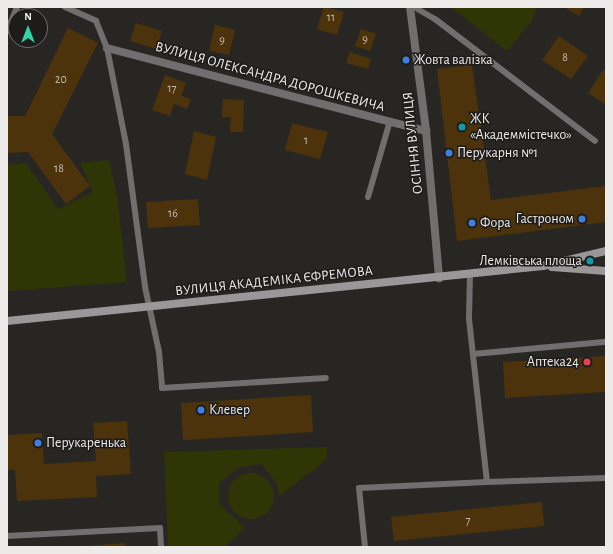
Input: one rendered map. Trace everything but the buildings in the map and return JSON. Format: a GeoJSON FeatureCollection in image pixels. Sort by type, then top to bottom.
{"type":"FeatureCollection","features":[{"type":"Feature","properties":{"kind":"main road","name":"ВУЛИЦЯ АКАДЕМІКА ЄФРЕМОВА"},"geometry":{"type":"LineString","coordinates":[[7,321],[439,278],[543,266],[606,251]]}},
{"type":"Feature","properties":{"kind":"main road","name":"ВУЛИЦЯ АКАДЕМІКА ЄФРЕМОВА"},"geometry":{"type":"LineString","coordinates":[[543,266],[606,271]]}},
{"type":"Feature","properties":{"kind":"street","name":"ОСІННЯ ВУЛИЦЯ"},"geometry":{"type":"LineString","coordinates":[[410,7],[426,131],[439,278]]}},
{"type":"Feature","properties":{"kind":"street","name":"ВУЛИЦЯ ОЛЕКСАНДРА ДОРОШКЕВИЧА"},"geometry":{"type":"LineString","coordinates":[[107,48],[426,131]]}},
{"type":"Feature","properties":{"kind":"lane"},"geometry":{"type":"LineString","coordinates":[[7,31],[17,7]]}},
{"type":"Feature","properties":{"kind":"lane"},"geometry":{"type":"LineString","coordinates":[[65,7],[96,21],[107,48],[126,144],[148,306],[158,352],[162,388],[326,378]]}},
{"type":"Feature","properties":{"kind":"lane"},"geometry":{"type":"LineString","coordinates":[[414,7],[435,19],[595,142]]}},
{"type":"Feature","properties":{"kind":"lane"},"geometry":{"type":"LineString","coordinates":[[368,197],[390,121]]}},
{"type":"Feature","properties":{"kind":"lane"},"geometry":{"type":"LineString","coordinates":[[470,274],[469,318],[487,482]]}},
{"type":"Feature","properties":{"kind":"lane"},"geometry":{"type":"LineString","coordinates":[[473,354],[606,342]]}},
{"type":"Feature","properties":{"kind":"lane"},"geometry":{"type":"LineString","coordinates":[[365,547],[359,488],[606,478]]}},
{"type":"Feature","properties":{"kind":"lane"},"geometry":{"type":"LineString","coordinates":[[7,536],[160,528],[162,547]]}},
{"type":"Feature","properties":{"kind":"green space"},"geometry":{"type":"Polygon","coordinates":[[[451,7],[537,7],[532,21],[507,51],[451,7]]]}},
{"type":"Feature","properties":{"kind":"green space"},"geometry":{"type":"Polygon","coordinates":[[[109,160],[117,196],[127,282],[7,291],[7,165],[26,163],[58,209],[93,192],[80,163],[109,160]]]}},
{"type":"Feature","properties":{"kind":"green space"},"geometry":{"type":"Polygon","coordinates":[[[327,447],[327,459],[280,496],[276,482],[261,464],[239,467],[219,483],[219,504],[245,528],[225,547],[168,547],[164,452],[327,447]]]}},
{"type":"Feature","properties":{"kind":"green space"},"geometry":{"type":"Polygon","coordinates":[[[246,473],[256,473],[264,477],[270,483],[274,491],[274,501],[270,509],[264,515],[256,519],[246,519],[238,515],[232,509],[228,501],[228,491],[232,483],[238,477],[246,473]]]}},
{"type":"Feature","properties":{"kind":"place","name":"Жовта валізка"},"geometry":{"type":"Point","coordinates":[406,60]}},
{"type":"Feature","properties":{"kind":"place","name":"ЖК «Академмістечко»"},"geometry":{"type":"Point","coordinates":[462,127]}},
{"type":"Feature","properties":{"kind":"place","name":"Перукарня №1"},"geometry":{"type":"Point","coordinates":[449,153]}},
{"type":"Feature","properties":{"kind":"place","name":"Гастроном"},"geometry":{"type":"Point","coordinates":[582,219]}},
{"type":"Feature","properties":{"kind":"place","name":"Фора"},"geometry":{"type":"Point","coordinates":[472,223]}},
{"type":"Feature","properties":{"kind":"place","name":"Лемківська площа"},"geometry":{"type":"Point","coordinates":[590,261]}},
{"type":"Feature","properties":{"kind":"place","name":"Аптека24"},"geometry":{"type":"Point","coordinates":[587,362]}},
{"type":"Feature","properties":{"kind":"place","name":"Клевер"},"geometry":{"type":"Point","coordinates":[201,410]}},
{"type":"Feature","properties":{"kind":"place","name":"Перукаренька"},"geometry":{"type":"Point","coordinates":[38,443]}}]}
